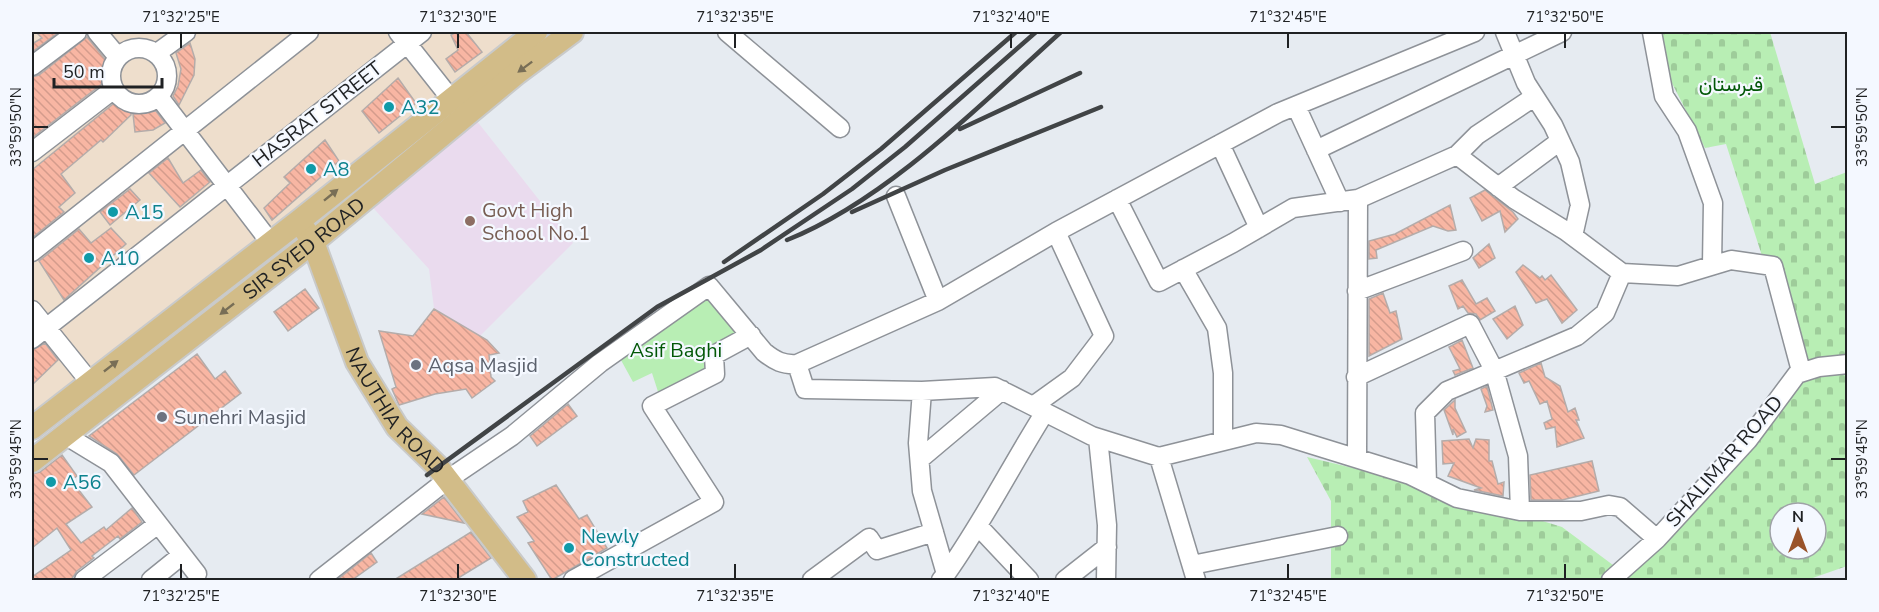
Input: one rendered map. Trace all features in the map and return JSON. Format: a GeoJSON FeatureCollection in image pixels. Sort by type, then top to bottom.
{"type":"FeatureCollection","features":[{"type":"Feature","properties":{"kind":"main road","name":"SIR SYED ROAD"},"geometry":{"type":"LineString","coordinates":[[32,428],[299,221],[536,32]]}},
{"type":"Feature","properties":{"kind":"main road","name":"SIR SYED ROAD"},"geometry":{"type":"LineString","coordinates":[[32,461],[314,242],[517,73],[572,32]]}},
{"type":"Feature","properties":{"kind":"main road","name":"NAUTHIA ROAD"},"geometry":{"type":"LineString","coordinates":[[299,221],[314,242],[357,362],[397,427],[434,463],[525,580]]}},
{"type":"Feature","properties":{"kind":"street"},"geometry":{"type":"LineString","coordinates":[[32,66],[78,32]]}},
{"type":"Feature","properties":{"kind":"street"},"geometry":{"type":"LineString","coordinates":[[97,32],[118,57]]}},
{"type":"Feature","properties":{"kind":"street"},"geometry":{"type":"LineString","coordinates":[[157,53],[186,32]]}},
{"type":"Feature","properties":{"kind":"street"},"geometry":{"type":"LineString","coordinates":[[32,252],[186,132],[309,32]]}},
{"type":"Feature","properties":{"kind":"street","name":"HASRAT STREET"},"geometry":{"type":"LineString","coordinates":[[39,333],[226,185],[402,37],[422,32]]}},
{"type":"Feature","properties":{"kind":"street"},"geometry":{"type":"LineString","coordinates":[[727,32],[840,128]]}},
{"type":"Feature","properties":{"kind":"street"},"geometry":{"type":"LineString","coordinates":[[320,580],[447,480],[512,436],[600,363],[710,286],[774,360],[786,365],[797,364],[938,301],[1056,232],[1296,106],[1475,32]]}},
{"type":"Feature","properties":{"kind":"street"},"geometry":{"type":"LineString","coordinates":[[1505,32],[1534,97],[1570,162],[1580,205],[1573,236]]}},
{"type":"Feature","properties":{"kind":"street"},"geometry":{"type":"LineString","coordinates":[[1316,150],[1514,53],[1562,32]]}},
{"type":"Feature","properties":{"kind":"street"},"geometry":{"type":"LineString","coordinates":[[1652,32],[1664,96],[1687,131],[1713,203],[1712,266]]}},
{"type":"Feature","properties":{"kind":"street"},"geometry":{"type":"LineString","coordinates":[[402,37],[451,99]]}},
{"type":"Feature","properties":{"kind":"street"},"geometry":{"type":"LineString","coordinates":[[141,47],[157,53],[163,59],[168,75],[167,83],[159,97],[152,102],[134,104],[119,96],[114,89],[111,72],[118,57],[125,51],[141,47]]}},
{"type":"Feature","properties":{"kind":"street"},"geometry":{"type":"LineString","coordinates":[[32,152],[114,89]]}},
{"type":"Feature","properties":{"kind":"street"},"geometry":{"type":"LineString","coordinates":[[159,97],[270,242]]}},
{"type":"Feature","properties":{"kind":"street"},"geometry":{"type":"LineString","coordinates":[[1117,199],[1159,282],[1293,208],[1349,201],[1457,155],[1477,135],[1534,97]]}},
{"type":"Feature","properties":{"kind":"street"},"geometry":{"type":"LineString","coordinates":[[1296,106],[1316,150],[1349,201],[1357,291],[1357,458]]}},
{"type":"Feature","properties":{"kind":"street"},"geometry":{"type":"LineString","coordinates":[[1498,187],[1560,141]]}},
{"type":"Feature","properties":{"kind":"street"},"geometry":{"type":"LineString","coordinates":[[1220,144],[1259,228]]}},
{"type":"Feature","properties":{"kind":"street"},"geometry":{"type":"LineString","coordinates":[[1457,155],[1498,187],[1573,236],[1622,273],[1678,276],[1731,260],[1773,266],[1801,371],[1848,364]]}},
{"type":"Feature","properties":{"kind":"street"},"geometry":{"type":"LineString","coordinates":[[896,196],[938,301]]}},
{"type":"Feature","properties":{"kind":"street"},"geometry":{"type":"LineString","coordinates":[[943,577],[979,527],[1039,409],[1072,378],[1104,336],[1056,232]]}},
{"type":"Feature","properties":{"kind":"street"},"geometry":{"type":"LineString","coordinates":[[1357,291],[1463,251]]}},
{"type":"Feature","properties":{"kind":"street"},"geometry":{"type":"LineString","coordinates":[[1183,270],[1217,328],[1223,373],[1223,441]]}},
{"type":"Feature","properties":{"kind":"street"},"geometry":{"type":"LineString","coordinates":[[1426,483],[1425,413],[1448,391],[1577,336],[1605,313],[1622,273]]}},
{"type":"Feature","properties":{"kind":"street"},"geometry":{"type":"LineString","coordinates":[[32,310],[39,333],[90,382]]}},
{"type":"Feature","properties":{"kind":"street"},"geometry":{"type":"LineString","coordinates":[[1356,377],[1470,324],[1494,370],[1518,456],[1520,511]]}},
{"type":"Feature","properties":{"kind":"street"},"geometry":{"type":"LineString","coordinates":[[573,580],[714,502],[652,406],[715,374],[714,355],[751,335]]}},
{"type":"Feature","properties":{"kind":"street"},"geometry":{"type":"LineString","coordinates":[[797,364],[805,389],[922,391],[995,387],[1098,438],[1159,457],[1256,433],[1281,435],[1357,458],[1426,483],[1457,498],[1520,511],[1581,511],[1609,505],[1620,507],[1657,539]]}},
{"type":"Feature","properties":{"kind":"street","name":"SHALIMAR ROAD"},"geometry":{"type":"LineString","coordinates":[[1611,580],[1657,539],[1748,440],[1801,371]]}},
{"type":"Feature","properties":{"kind":"street"},"geometry":{"type":"LineString","coordinates":[[920,459],[1002,390]]}},
{"type":"Feature","properties":{"kind":"street"},"geometry":{"type":"LineString","coordinates":[[922,391],[920,459],[922,491],[934,532],[943,577]]}},
{"type":"Feature","properties":{"kind":"street"},"geometry":{"type":"LineString","coordinates":[[64,435],[111,463],[197,574]]}},
{"type":"Feature","properties":{"kind":"street"},"geometry":{"type":"LineString","coordinates":[[1098,438],[1107,547],[1106,580]]}},
{"type":"Feature","properties":{"kind":"street"},"geometry":{"type":"LineString","coordinates":[[1159,457],[1194,573],[1338,536]]}},
{"type":"Feature","properties":{"kind":"street"},"geometry":{"type":"LineString","coordinates":[[84,580],[158,524]]}},
{"type":"Feature","properties":{"kind":"street"},"geometry":{"type":"LineString","coordinates":[[979,527],[1029,580]]}},
{"type":"Feature","properties":{"kind":"street"},"geometry":{"type":"LineString","coordinates":[[812,580],[869,538],[878,550],[934,532]]}},
{"type":"Feature","properties":{"kind":"street"},"geometry":{"type":"LineString","coordinates":[[1065,580],[1107,547]]}},
{"type":"Feature","properties":{"kind":"street"},"geometry":{"type":"LineString","coordinates":[[151,580],[183,555]]}},
{"type":"Feature","properties":{"kind":"shaded area"},"geometry":{"type":"Polygon","coordinates":[[[32,32],[536,32],[32,428],[32,32]]]}},
{"type":"Feature","properties":{"kind":"shaded area","name":"Govt High School No.1"},"geometry":{"type":"Polygon","coordinates":[[[469,111],[573,243],[480,336],[434,308],[429,269],[365,199],[469,111]]]}},
{"type":"Feature","properties":{"kind":"green space","name":"قبرستان"},"geometry":{"type":"Polygon","coordinates":[[[1646,32],[1770,32],[1815,184],[1847,172],[1847,566],[1807,580],[1331,580],[1331,501],[1307,457],[1433,487],[1562,527],[1617,568],[1801,377],[1726,144],[1705,148],[1646,32]]]}},
{"type":"Feature","properties":{"kind":"green space","name":"Asif Baghi"},"geometry":{"type":"Polygon","coordinates":[[[706,289],[751,335],[710,353],[711,376],[661,401],[652,373],[633,382],[616,351],[706,289]]]}},
{"type":"Feature","properties":{"kind":"building"},"geometry":{"type":"Polygon","coordinates":[[[36,32],[59,32],[32,52],[32,44],[42,38],[36,32]]]}},
{"type":"Feature","properties":{"kind":"building"},"geometry":{"type":"Polygon","coordinates":[[[456,32],[466,32],[482,52],[455,72],[446,59],[458,50],[451,35],[456,32]]]}},
{"type":"Feature","properties":{"kind":"building"},"geometry":{"type":"Polygon","coordinates":[[[87,37],[109,64],[107,80],[32,138],[32,77],[39,75],[87,37]]]}},
{"type":"Feature","properties":{"kind":"building"},"geometry":{"type":"Polygon","coordinates":[[[190,43],[195,59],[194,75],[179,105],[173,96],[178,86],[181,69],[176,53],[190,43]]]}},
{"type":"Feature","properties":{"kind":"building","name":"A32"},"geometry":{"type":"Polygon","coordinates":[[[398,78],[416,103],[379,133],[362,111],[398,78]]]}},
{"type":"Feature","properties":{"kind":"building"},"geometry":{"type":"Polygon","coordinates":[[[118,100],[131,106],[131,115],[103,142],[101,140],[61,174],[75,193],[59,207],[64,212],[32,238],[32,170],[118,100]]]}},
{"type":"Feature","properties":{"kind":"building"},"geometry":{"type":"Polygon","coordinates":[[[156,111],[165,123],[153,130],[135,132],[133,114],[156,111]]]}},
{"type":"Feature","properties":{"kind":"building","name":"A8"},"geometry":{"type":"Polygon","coordinates":[[[325,140],[339,161],[272,220],[264,208],[290,183],[284,177],[325,140]]]}},
{"type":"Feature","properties":{"kind":"building"},"geometry":{"type":"Polygon","coordinates":[[[168,158],[183,183],[201,170],[210,182],[180,207],[149,173],[168,158]]]}},
{"type":"Feature","properties":{"kind":"building"},"geometry":{"type":"Polygon","coordinates":[[[130,189],[140,200],[110,225],[100,212],[130,189]]]}},
{"type":"Feature","properties":{"kind":"building"},"geometry":{"type":"Polygon","coordinates":[[[1485,190],[1513,212],[1518,219],[1505,232],[1500,211],[1482,221],[1470,198],[1485,190]]]}},
{"type":"Feature","properties":{"kind":"building"},"geometry":{"type":"Polygon","coordinates":[[[1450,205],[1456,230],[1448,231],[1433,226],[1376,250],[1377,258],[1369,259],[1369,241],[1395,234],[1450,205]]]}},
{"type":"Feature","properties":{"kind":"building","name":"A10"},"geometry":{"type":"Polygon","coordinates":[[[111,228],[126,244],[64,300],[39,261],[79,229],[91,243],[111,228]]]}},
{"type":"Feature","properties":{"kind":"building"},"geometry":{"type":"Polygon","coordinates":[[[1489,244],[1495,258],[1479,268],[1473,258],[1489,244]]]}},
{"type":"Feature","properties":{"kind":"building"},"geometry":{"type":"Polygon","coordinates":[[[1523,265],[1545,280],[1551,275],[1577,310],[1562,323],[1547,299],[1536,303],[1516,272],[1523,265]]]}},
{"type":"Feature","properties":{"kind":"building"},"geometry":{"type":"Polygon","coordinates":[[[1462,280],[1476,304],[1487,298],[1495,311],[1480,320],[1476,314],[1468,313],[1463,306],[1458,309],[1449,286],[1462,280]]]}},
{"type":"Feature","properties":{"kind":"building"},"geometry":{"type":"Polygon","coordinates":[[[305,289],[319,308],[288,331],[274,312],[305,289]]]}},
{"type":"Feature","properties":{"kind":"building"},"geometry":{"type":"Polygon","coordinates":[[[1383,293],[1390,313],[1396,311],[1402,339],[1369,356],[1369,299],[1383,293]]]}},
{"type":"Feature","properties":{"kind":"building"},"geometry":{"type":"Polygon","coordinates":[[[1515,306],[1523,325],[1507,339],[1493,319],[1515,306]]]}},
{"type":"Feature","properties":{"kind":"building","name":"Aqsa Masjid"},"geometry":{"type":"Polygon","coordinates":[[[434,309],[487,340],[499,353],[489,355],[491,377],[495,381],[472,398],[466,389],[435,394],[399,405],[392,389],[396,387],[379,331],[413,336],[434,309]]]}},
{"type":"Feature","properties":{"kind":"building"},"geometry":{"type":"Polygon","coordinates":[[[1462,340],[1473,368],[1455,375],[1453,371],[1460,369],[1449,347],[1462,340]]]}},
{"type":"Feature","properties":{"kind":"building"},"geometry":{"type":"Polygon","coordinates":[[[45,343],[58,360],[32,385],[32,350],[45,343]]]}},
{"type":"Feature","properties":{"kind":"building","name":"Sunehri Masjid"},"geometry":{"type":"Polygon","coordinates":[[[197,354],[215,379],[225,371],[241,393],[134,475],[117,454],[89,436],[197,354]]]}},
{"type":"Feature","properties":{"kind":"building"},"geometry":{"type":"Polygon","coordinates":[[[1541,363],[1545,377],[1560,386],[1568,412],[1575,408],[1579,420],[1576,420],[1584,438],[1557,447],[1555,427],[1546,429],[1544,423],[1552,419],[1547,401],[1540,404],[1529,381],[1524,383],[1519,373],[1541,363]]]}},
{"type":"Feature","properties":{"kind":"building"},"geometry":{"type":"Polygon","coordinates":[[[1487,386],[1493,410],[1485,412],[1487,406],[1481,389],[1487,386]]]}},
{"type":"Feature","properties":{"kind":"building"},"geometry":{"type":"Polygon","coordinates":[[[1455,400],[1455,408],[1466,432],[1457,437],[1453,429],[1453,435],[1444,410],[1455,400]]]}},
{"type":"Feature","properties":{"kind":"building"},"geometry":{"type":"Polygon","coordinates":[[[568,404],[577,416],[537,446],[530,436],[568,404]]]}},
{"type":"Feature","properties":{"kind":"building"},"geometry":{"type":"Polygon","coordinates":[[[1469,439],[1473,448],[1476,439],[1489,440],[1489,461],[1492,461],[1498,484],[1504,482],[1503,496],[1474,490],[1481,488],[1448,476],[1454,463],[1443,464],[1442,441],[1469,439]]]}},
{"type":"Feature","properties":{"kind":"building"},"geometry":{"type":"Polygon","coordinates":[[[62,455],[77,476],[71,480],[92,507],[66,524],[81,543],[104,527],[106,530],[132,508],[142,522],[120,539],[118,536],[92,556],[94,558],[77,571],[71,580],[32,580],[32,577],[71,550],[57,528],[32,548],[32,474],[40,472],[62,455]]]}},
{"type":"Feature","properties":{"kind":"building"},"geometry":{"type":"Polygon","coordinates":[[[1592,461],[1599,491],[1562,500],[1531,500],[1530,475],[1592,461]]]}},
{"type":"Feature","properties":{"kind":"building"},"geometry":{"type":"Polygon","coordinates":[[[556,485],[579,519],[587,515],[607,548],[552,580],[528,543],[534,541],[517,517],[528,512],[523,501],[556,485]]]}},
{"type":"Feature","properties":{"kind":"building"},"geometry":{"type":"Polygon","coordinates":[[[444,497],[464,523],[422,514],[444,497]]]}},
{"type":"Feature","properties":{"kind":"building"},"geometry":{"type":"Polygon","coordinates":[[[471,532],[491,558],[455,580],[394,580],[471,532]]]}},
{"type":"Feature","properties":{"kind":"building"},"geometry":{"type":"Polygon","coordinates":[[[371,553],[377,562],[352,580],[337,580],[371,553]]]}},
{"type":"Feature","properties":{"kind":"railway"},"geometry":{"type":"LineString","coordinates":[[724,262],[823,194],[881,149],[1016,32]]}},
{"type":"Feature","properties":{"kind":"railway"},"geometry":{"type":"LineString","coordinates":[[427,475],[657,307],[761,250],[852,189],[905,147],[1036,32]]}},
{"type":"Feature","properties":{"kind":"railway"},"geometry":{"type":"LineString","coordinates":[[787,240],[824,223],[897,176],[966,119],[1061,32]]}},
{"type":"Feature","properties":{"kind":"railway"},"geometry":{"type":"LineString","coordinates":[[960,129],[1080,73]]}},
{"type":"Feature","properties":{"kind":"railway"},"geometry":{"type":"LineString","coordinates":[[852,212],[945,170],[1101,107]]}},
{"type":"Feature","properties":{"kind":"place","name":"A32"},"geometry":{"type":"Point","coordinates":[389,107]}},
{"type":"Feature","properties":{"kind":"place","name":"A8"},"geometry":{"type":"Point","coordinates":[311,169]}},
{"type":"Feature","properties":{"kind":"place","name":"A15"},"geometry":{"type":"Point","coordinates":[113,212]}},
{"type":"Feature","properties":{"kind":"place","name":"Govt High School No.1"},"geometry":{"type":"Point","coordinates":[470,221]}},
{"type":"Feature","properties":{"kind":"place","name":"A10"},"geometry":{"type":"Point","coordinates":[89,258]}},
{"type":"Feature","properties":{"kind":"place","name":"Aqsa Masjid"},"geometry":{"type":"Point","coordinates":[416,365]}},
{"type":"Feature","properties":{"kind":"place","name":"Sunehri Masjid"},"geometry":{"type":"Point","coordinates":[162,417]}},
{"type":"Feature","properties":{"kind":"place","name":"A56"},"geometry":{"type":"Point","coordinates":[51,482]}},
{"type":"Feature","properties":{"kind":"place","name":"Newly Constructed"},"geometry":{"type":"Point","coordinates":[569,548]}}]}
